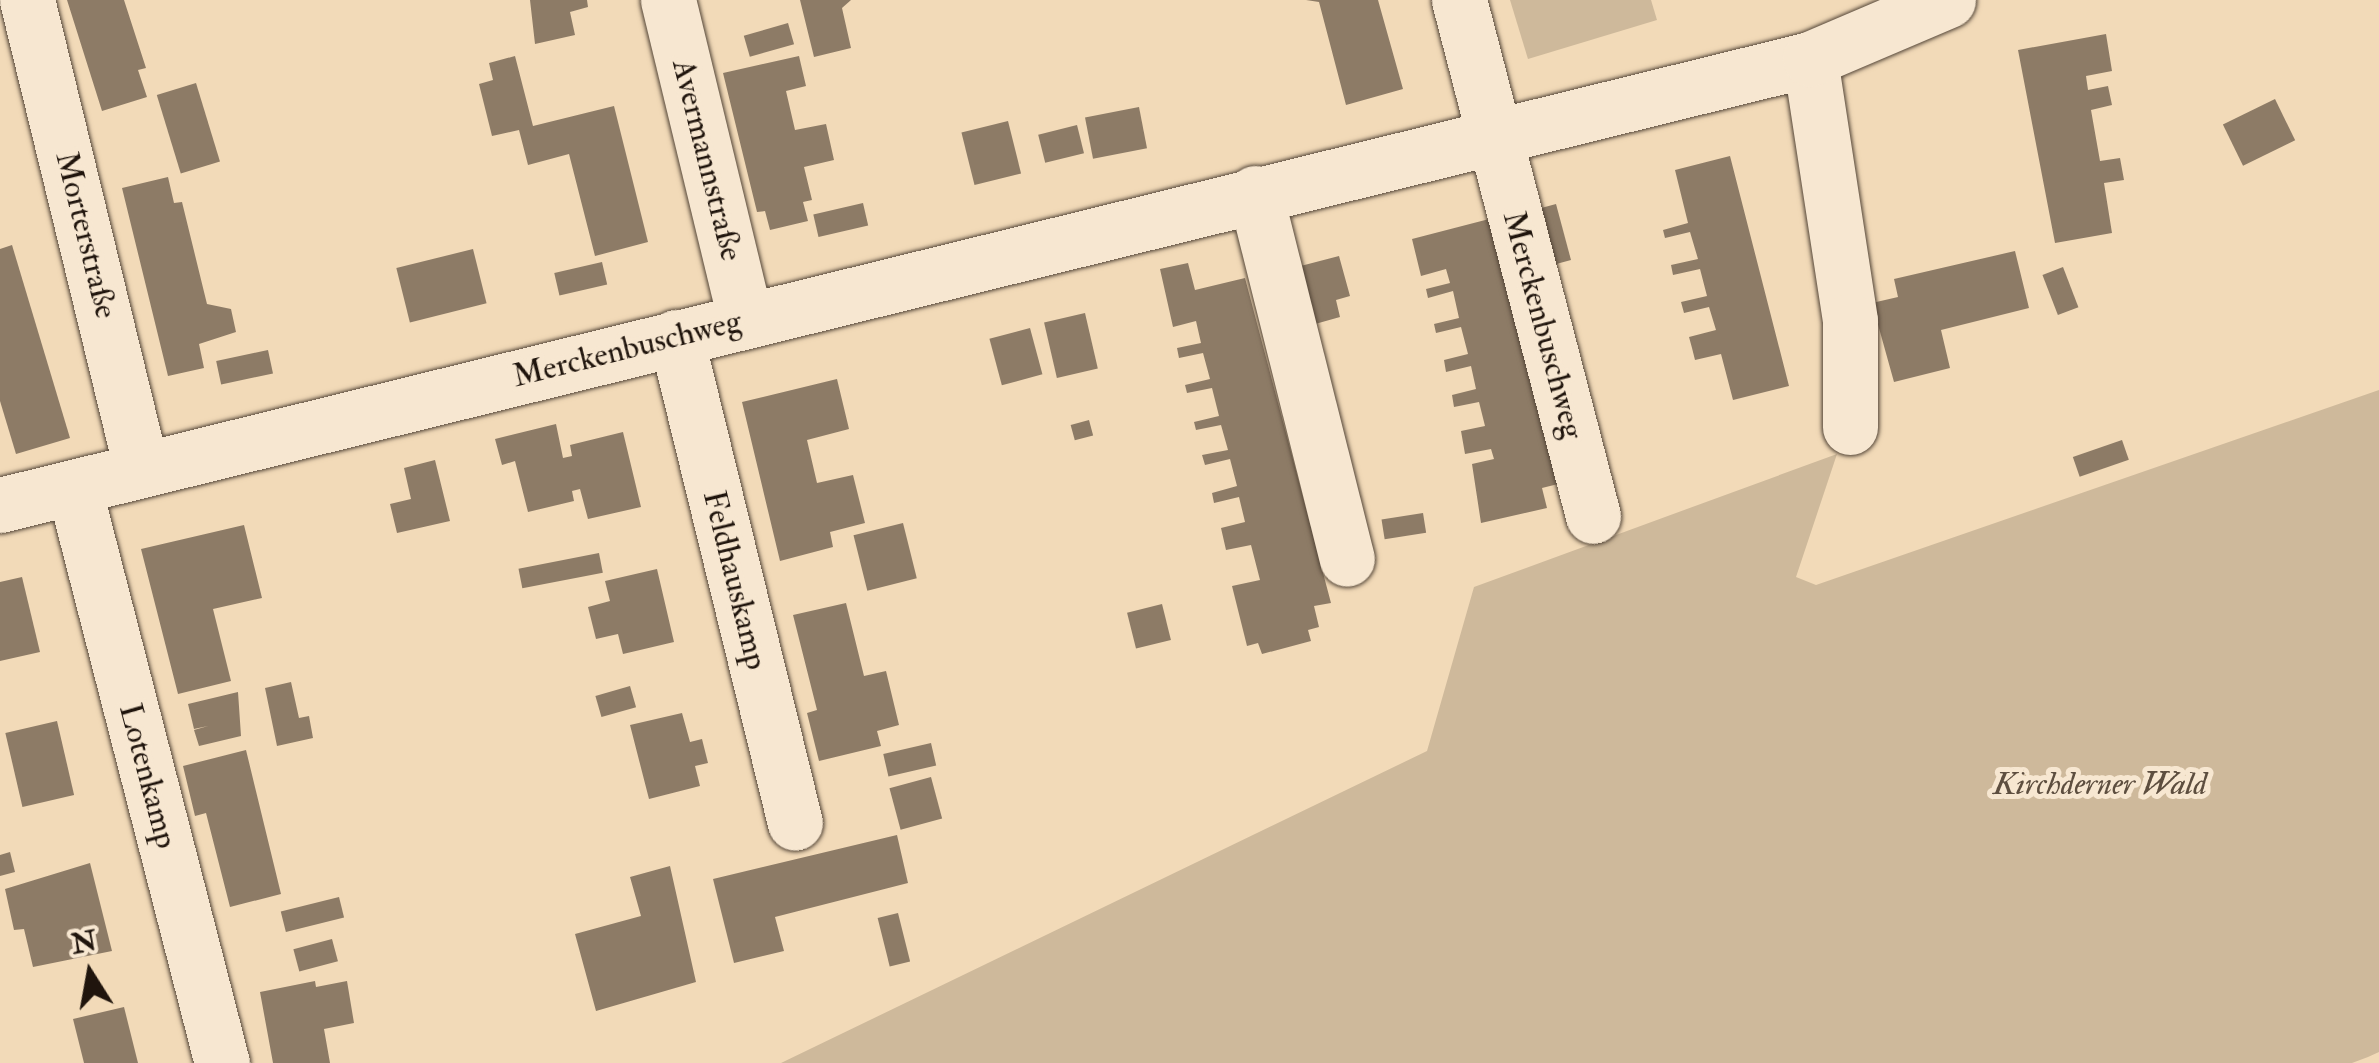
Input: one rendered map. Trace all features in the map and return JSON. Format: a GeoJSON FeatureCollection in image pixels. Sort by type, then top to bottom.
{"type":"FeatureCollection","features":[{"type":"Feature","properties":{"kind":"street","name":"Morterstraße"},"geometry":{"type":"LineString","coordinates":[[27,0],[142,470]]}},
{"type":"Feature","properties":{"kind":"street","name":"Avermannstraße"},"geometry":{"type":"LineString","coordinates":[[668,0],[745,319]]}},
{"type":"Feature","properties":{"kind":"street"},"geometry":{"type":"LineString","coordinates":[[1460,0],[1498,132]]}},
{"type":"Feature","properties":{"kind":"street","name":"Merckenbuschweg"},"geometry":{"type":"LineString","coordinates":[[0,505],[1498,132],[1810,59],[1948,0]]}},
{"type":"Feature","properties":{"kind":"street"},"geometry":{"type":"LineString","coordinates":[[1810,59],[1850,321],[1850,427]]}},
{"type":"Feature","properties":{"kind":"street","name":"Merckenbuschweg"},"geometry":{"type":"LineString","coordinates":[[1498,132],[1593,516]]}},
{"type":"Feature","properties":{"kind":"street"},"geometry":{"type":"LineString","coordinates":[[1255,193],[1347,560]]}},
{"type":"Feature","properties":{"kind":"street","name":"Feldhauskamp"},"geometry":{"type":"LineString","coordinates":[[676,337],[795,823]]}},
{"type":"Feature","properties":{"kind":"street","name":"Lotenkamp"},"geometry":{"type":"LineString","coordinates":[[74,488],[222,1063]]}},
{"type":"Feature","properties":{"kind":"green space"},"geometry":{"type":"Polygon","coordinates":[[[1510,0],[1651,0],[1657,20],[1528,59],[1510,0]]]}},
{"type":"Feature","properties":{"kind":"green space","name":"Kirchderner Wald"},"geometry":{"type":"Polygon","coordinates":[[[2379,390],[2379,1052],[2368,1057],[2352,1063],[781,1063],[1427,751],[1474,587],[1837,454],[1796,577],[1816,585],[2379,390]]]}},
{"type":"Feature","properties":{"kind":"building"},"geometry":{"type":"Polygon","coordinates":[[[67,0],[124,0],[146,68],[138,70],[147,97],[102,111],[67,0]]]}},
{"type":"Feature","properties":{"kind":"building"},"geometry":{"type":"Polygon","coordinates":[[[530,0],[587,0],[588,7],[570,12],[575,35],[535,44],[530,0]]]}},
{"type":"Feature","properties":{"kind":"building"},"geometry":{"type":"Polygon","coordinates":[[[800,0],[851,0],[842,8],[851,48],[814,57],[800,0]]]}},
{"type":"Feature","properties":{"kind":"building"},"geometry":{"type":"Polygon","coordinates":[[[1306,0],[1378,0],[1403,89],[1346,105],[1319,2],[1306,0]]]}},
{"type":"Feature","properties":{"kind":"building"},"geometry":{"type":"Polygon","coordinates":[[[788,23],[794,44],[750,57],[744,36],[788,23]]]}},
{"type":"Feature","properties":{"kind":"building"},"geometry":{"type":"Polygon","coordinates":[[[2106,34],[2112,71],[2086,76],[2088,90],[2108,86],[2112,105],[2091,110],[2100,161],[2120,158],[2124,180],[2104,183],[2112,233],[2055,243],[2018,50],[2106,34]]]}},
{"type":"Feature","properties":{"kind":"building"},"geometry":{"type":"Polygon","coordinates":[[[515,56],[533,126],[614,106],[648,242],[595,256],[569,154],[528,165],[519,130],[492,136],[479,84],[493,80],[489,63],[515,56]]]}},
{"type":"Feature","properties":{"kind":"building"},"geometry":{"type":"Polygon","coordinates":[[[799,56],[806,86],[786,91],[795,130],[826,124],[834,160],[804,167],[812,200],[803,202],[808,221],[770,230],[765,211],[757,212],[723,73],[799,56]]]}},
{"type":"Feature","properties":{"kind":"building"},"geometry":{"type":"Polygon","coordinates":[[[196,83],[220,161],[181,173],[157,95],[196,83]]]}},
{"type":"Feature","properties":{"kind":"building"},"geometry":{"type":"Polygon","coordinates":[[[2275,99],[2295,140],[2243,166],[2223,124],[2275,99]]]}},
{"type":"Feature","properties":{"kind":"building"},"geometry":{"type":"Polygon","coordinates":[[[1139,107],[1147,148],[1093,159],[1085,117],[1139,107]]]}},
{"type":"Feature","properties":{"kind":"building"},"geometry":{"type":"Polygon","coordinates":[[[1008,121],[1021,173],[974,185],[961,133],[1008,121]]]}},
{"type":"Feature","properties":{"kind":"building"},"geometry":{"type":"Polygon","coordinates":[[[1077,125],[1084,153],[1045,163],[1038,135],[1077,125]]]}},
{"type":"Feature","properties":{"kind":"building"},"geometry":{"type":"Polygon","coordinates":[[[1730,156],[1789,386],[1733,400],[1721,354],[1695,360],[1689,337],[1716,330],[1709,307],[1684,313],[1681,302],[1707,296],[1700,269],[1673,275],[1671,265],[1698,259],[1690,232],[1665,238],[1663,230],[1688,223],[1675,170],[1730,156]]]}},
{"type":"Feature","properties":{"kind":"building"},"geometry":{"type":"Polygon","coordinates":[[[168,177],[174,203],[182,202],[207,304],[231,309],[236,332],[199,344],[204,368],[168,376],[122,188],[168,177]]]}},
{"type":"Feature","properties":{"kind":"building"},"geometry":{"type":"Polygon","coordinates":[[[863,203],[868,225],[818,237],[813,214],[863,203]]]}},
{"type":"Feature","properties":{"kind":"building"},"geometry":{"type":"Polygon","coordinates":[[[1556,204],[1571,260],[1552,265],[1537,209],[1556,204]]]}},
{"type":"Feature","properties":{"kind":"building"},"geometry":{"type":"Polygon","coordinates":[[[1493,218],[1558,484],[1542,488],[1547,508],[1481,523],[1472,464],[1494,459],[1491,449],[1465,454],[1461,431],[1485,426],[1479,402],[1454,407],[1452,395],[1476,389],[1471,366],[1446,372],[1444,360],[1468,354],[1461,327],[1436,333],[1434,324],[1459,318],[1453,291],[1428,298],[1426,289],[1450,283],[1446,269],[1421,276],[1412,239],[1493,218]]]}},
{"type":"Feature","properties":{"kind":"building"},"geometry":{"type":"Polygon","coordinates":[[[12,245],[70,438],[16,454],[0,401],[0,249],[12,245]]]}},
{"type":"Feature","properties":{"kind":"building"},"geometry":{"type":"Polygon","coordinates":[[[473,249],[487,303],[410,322],[396,268],[473,249]]]}},
{"type":"Feature","properties":{"kind":"building"},"geometry":{"type":"Polygon","coordinates":[[[2015,251],[2029,308],[1941,330],[1950,368],[1894,382],[1872,303],[1898,297],[1894,279],[2015,251]]]}},
{"type":"Feature","properties":{"kind":"building"},"geometry":{"type":"Polygon","coordinates":[[[1339,256],[1350,296],[1336,300],[1340,317],[1308,326],[1293,268],[1339,256]]]}},
{"type":"Feature","properties":{"kind":"building"},"geometry":{"type":"Polygon","coordinates":[[[602,262],[607,284],[559,295],[554,273],[602,262]]]}},
{"type":"Feature","properties":{"kind":"building"},"geometry":{"type":"Polygon","coordinates":[[[1188,263],[1195,290],[1245,278],[1331,603],[1314,606],[1319,627],[1308,630],[1311,641],[1262,654],[1258,643],[1247,646],[1232,586],[1260,580],[1251,545],[1226,550],[1221,528],[1245,522],[1239,497],[1214,503],[1212,493],[1237,486],[1230,459],[1205,465],[1202,455],[1228,450],[1221,425],[1196,430],[1194,422],[1219,416],[1212,388],[1187,393],[1185,385],[1210,379],[1203,353],[1179,358],[1177,348],[1201,343],[1196,321],[1173,327],[1160,269],[1188,263]]]}},
{"type":"Feature","properties":{"kind":"building"},"geometry":{"type":"Polygon","coordinates":[[[2063,267],[2078,307],[2058,315],[2042,275],[2063,267]]]}},
{"type":"Feature","properties":{"kind":"building"},"geometry":{"type":"Polygon","coordinates":[[[1085,313],[1098,369],[1057,378],[1044,322],[1085,313]]]}},
{"type":"Feature","properties":{"kind":"building"},"geometry":{"type":"Polygon","coordinates":[[[1030,328],[1042,374],[1002,385],[989,339],[1030,328]]]}},
{"type":"Feature","properties":{"kind":"building"},"geometry":{"type":"Polygon","coordinates":[[[268,350],[273,373],[221,384],[216,361],[268,350]]]}},
{"type":"Feature","properties":{"kind":"building"},"geometry":{"type":"Polygon","coordinates":[[[837,379],[849,429],[807,440],[817,483],[853,475],[865,523],[830,532],[833,547],[780,561],[742,402],[837,379]]]}},
{"type":"Feature","properties":{"kind":"building"},"geometry":{"type":"Polygon","coordinates":[[[1089,420],[1093,435],[1075,440],[1071,425],[1089,420]]]}},
{"type":"Feature","properties":{"kind":"building"},"geometry":{"type":"Polygon","coordinates":[[[556,424],[563,458],[572,456],[570,445],[623,432],[641,507],[588,519],[580,489],[572,491],[574,501],[528,512],[515,461],[502,465],[495,439],[556,424]]]}},
{"type":"Feature","properties":{"kind":"building"},"geometry":{"type":"Polygon","coordinates":[[[2122,440],[2129,460],[2080,477],[2073,457],[2122,440]]]}},
{"type":"Feature","properties":{"kind":"building"},"geometry":{"type":"Polygon","coordinates":[[[435,460],[450,521],[397,533],[390,504],[411,499],[404,468],[435,460]]]}},
{"type":"Feature","properties":{"kind":"building"},"geometry":{"type":"Polygon","coordinates":[[[1423,513],[1426,533],[1385,539],[1382,520],[1423,513]]]}},
{"type":"Feature","properties":{"kind":"building"},"geometry":{"type":"Polygon","coordinates":[[[903,523],[917,578],[867,591],[854,535],[903,523]]]}},
{"type":"Feature","properties":{"kind":"building"},"geometry":{"type":"Polygon","coordinates":[[[244,525],[262,598],[213,609],[231,681],[178,694],[141,549],[244,525]]]}},
{"type":"Feature","properties":{"kind":"building"},"geometry":{"type":"Polygon","coordinates":[[[599,553],[603,573],[522,588],[519,569],[599,553]]]}},
{"type":"Feature","properties":{"kind":"building"},"geometry":{"type":"Polygon","coordinates":[[[657,569],[674,642],[623,654],[618,634],[596,639],[588,607],[610,601],[605,581],[657,569]]]}},
{"type":"Feature","properties":{"kind":"building"},"geometry":{"type":"Polygon","coordinates":[[[22,577],[40,652],[0,661],[0,582],[22,577]]]}},
{"type":"Feature","properties":{"kind":"building"},"geometry":{"type":"Polygon","coordinates":[[[846,603],[864,676],[886,671],[899,725],[877,731],[881,746],[819,761],[807,713],[817,710],[793,615],[846,603]]]}},
{"type":"Feature","properties":{"kind":"building"},"geometry":{"type":"Polygon","coordinates":[[[1162,604],[1171,640],[1136,649],[1127,613],[1162,604]]]}},
{"type":"Feature","properties":{"kind":"building"},"geometry":{"type":"Polygon","coordinates":[[[291,682],[299,718],[309,716],[313,738],[277,746],[265,688],[291,682]]]}},
{"type":"Feature","properties":{"kind":"building"},"geometry":{"type":"Polygon","coordinates":[[[630,686],[636,707],[601,717],[595,696],[630,686]]]}},
{"type":"Feature","properties":{"kind":"building"},"geometry":{"type":"Polygon","coordinates":[[[238,692],[241,736],[199,746],[194,730],[208,726],[194,729],[188,704],[238,692]]]}},
{"type":"Feature","properties":{"kind":"building"},"geometry":{"type":"Polygon","coordinates":[[[682,713],[690,742],[702,739],[708,763],[695,766],[700,786],[649,799],[630,725],[682,713]]]}},
{"type":"Feature","properties":{"kind":"building"},"geometry":{"type":"Polygon","coordinates":[[[57,721],[74,795],[22,807],[5,733],[57,721]]]}},
{"type":"Feature","properties":{"kind":"building"},"geometry":{"type":"Polygon","coordinates":[[[931,743],[936,765],[888,776],[883,754],[931,743]]]}},
{"type":"Feature","properties":{"kind":"building"},"geometry":{"type":"Polygon","coordinates":[[[246,750],[281,894],[230,907],[206,813],[195,816],[183,766],[246,750]]]}},
{"type":"Feature","properties":{"kind":"building"},"geometry":{"type":"Polygon","coordinates":[[[931,777],[942,819],[901,830],[889,788],[931,777]]]}},
{"type":"Feature","properties":{"kind":"building"},"geometry":{"type":"Polygon","coordinates":[[[897,835],[908,883],[775,917],[784,951],[734,963],[713,879],[897,835]]]}},
{"type":"Feature","properties":{"kind":"building"},"geometry":{"type":"Polygon","coordinates":[[[10,852],[15,872],[0,876],[0,855],[10,852]]]}},
{"type":"Feature","properties":{"kind":"building"},"geometry":{"type":"Polygon","coordinates":[[[90,863],[112,951],[33,967],[24,929],[14,930],[5,889],[90,863]]]}},
{"type":"Feature","properties":{"kind":"building"},"geometry":{"type":"Polygon","coordinates":[[[670,866],[696,982],[596,1011],[575,934],[641,916],[630,877],[670,866]]]}},
{"type":"Feature","properties":{"kind":"building"},"geometry":{"type":"Polygon","coordinates":[[[339,897],[344,917],[286,932],[281,912],[339,897]]]}},
{"type":"Feature","properties":{"kind":"building"},"geometry":{"type":"Polygon","coordinates":[[[898,913],[910,962],[890,967],[878,918],[898,913]]]}},
{"type":"Feature","properties":{"kind":"building"},"geometry":{"type":"Polygon","coordinates":[[[332,939],[338,961],[299,972],[293,949],[332,939]]]}},
{"type":"Feature","properties":{"kind":"building"},"geometry":{"type":"Polygon","coordinates":[[[315,981],[316,987],[347,981],[354,1023],[324,1029],[330,1063],[273,1063],[260,992],[315,981]]]}},
{"type":"Feature","properties":{"kind":"building"},"geometry":{"type":"Polygon","coordinates":[[[124,1007],[138,1063],[84,1063],[73,1019],[124,1007]]]}}]}
